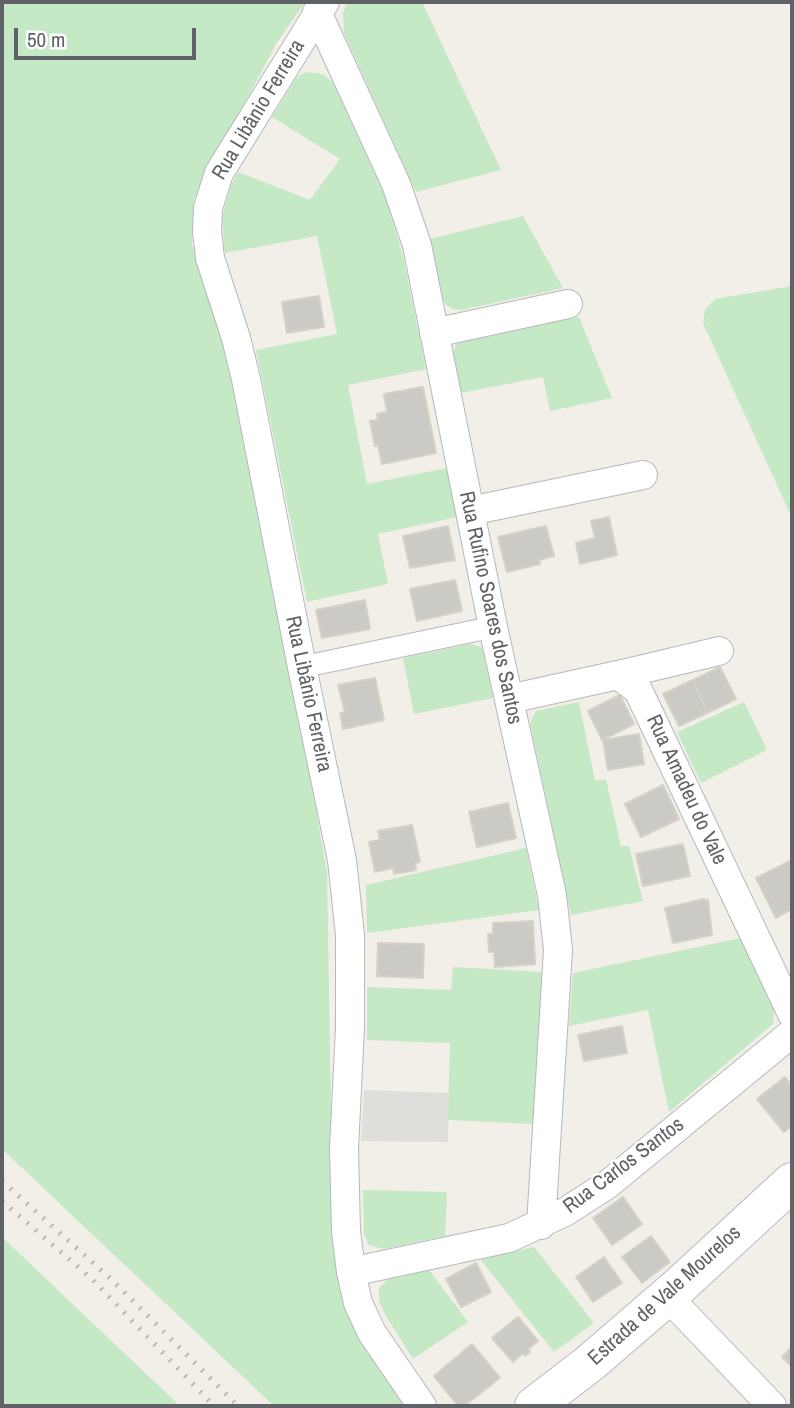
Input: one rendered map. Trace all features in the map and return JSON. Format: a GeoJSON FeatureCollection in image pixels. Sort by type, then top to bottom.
{"type":"FeatureCollection","features":[{"type":"Feature","properties":{"kind":"main road","name":"Estrada de Vale Mourelos"},"geometry":{"type":"LineString","coordinates":[[534,1406],[585,1367],[667,1296],[792,1182]]}},
{"type":"Feature","properties":{"kind":"street","name":"Rua Rufino Soares dos Santos"},"geometry":{"type":"LineString","coordinates":[[321,7],[404,204],[416,245],[493,627],[557,923],[557,975],[541,1225]]}},
{"type":"Feature","properties":{"kind":"street","name":"Rua Libânio Ferreira"},"geometry":{"type":"LineString","coordinates":[[321,7],[219,173],[208,208],[207,231],[210,258],[236,338],[246,379],[342,860],[350,935],[350,1028],[344,1148],[345,1231],[351,1272],[358,1303],[372,1333],[422,1406]]}},
{"type":"Feature","properties":{"kind":"street"},"geometry":{"type":"LineString","coordinates":[[434,333],[568,304]]}},
{"type":"Feature","properties":{"kind":"street"},"geometry":{"type":"LineString","coordinates":[[470,511],[643,475]]}},
{"type":"Feature","properties":{"kind":"street"},"geometry":{"type":"LineString","coordinates":[[302,667],[493,627]]}},
{"type":"Feature","properties":{"kind":"street"},"geometry":{"type":"LineString","coordinates":[[509,699],[719,651]]}},
{"type":"Feature","properties":{"kind":"street","name":"Rua Amadeu do Vale"},"geometry":{"type":"LineString","coordinates":[[618,675],[638,690],[792,1014]]}},
{"type":"Feature","properties":{"kind":"street","name":"Rua Carlos Santos"},"geometry":{"type":"LineString","coordinates":[[351,1272],[509,1238],[541,1225],[607,1185],[792,1034]]}},
{"type":"Feature","properties":{"kind":"street"},"geometry":{"type":"LineString","coordinates":[[667,1296],[757,1401]]}},
{"type":"Feature","properties":{"kind":"shaded area"},"geometry":{"type":"Polygon","coordinates":[[[364,1090],[449,1093],[448,1142],[361,1141],[364,1090]]]}},
{"type":"Feature","properties":{"kind":"green space"},"geometry":{"type":"Polygon","coordinates":[[[2,2],[305,2],[276,44],[194,199],[192,245],[218,304],[262,507],[327,872],[333,1230],[406,1406],[274,1406],[2,1149],[2,2]]]}},
{"type":"Feature","properties":{"kind":"green space"},"geometry":{"type":"Polygon","coordinates":[[[347,2],[422,2],[501,170],[416,192],[344,33],[343,13],[347,2]]]}},
{"type":"Feature","properties":{"kind":"green space"},"geometry":{"type":"Polygon","coordinates":[[[308,72],[323,74],[333,83],[387,201],[403,256],[426,369],[348,385],[367,484],[447,468],[457,517],[378,534],[388,584],[307,602],[256,350],[337,334],[317,236],[225,253],[222,218],[230,188],[238,172],[310,200],[340,159],[272,117],[295,80],[308,72]]]}},
{"type":"Feature","properties":{"kind":"green space"},"geometry":{"type":"Polygon","coordinates":[[[523,216],[563,288],[461,310],[446,305],[430,239],[523,216]]]}},
{"type":"Feature","properties":{"kind":"green space"},"geometry":{"type":"Polygon","coordinates":[[[792,286],[792,518],[703,323],[705,309],[715,299],[792,286]]]}},
{"type":"Feature","properties":{"kind":"green space"},"geometry":{"type":"Polygon","coordinates":[[[579,317],[612,398],[550,411],[543,377],[461,393],[453,355],[456,344],[579,317]]]}},
{"type":"Feature","properties":{"kind":"green space"},"geometry":{"type":"Polygon","coordinates":[[[471,644],[481,647],[483,651],[493,698],[414,714],[403,658],[471,644]]]}},
{"type":"Feature","properties":{"kind":"green space"},"geometry":{"type":"Polygon","coordinates":[[[579,702],[595,781],[606,779],[621,846],[629,846],[643,901],[571,915],[530,723],[536,711],[579,702]]]}},
{"type":"Feature","properties":{"kind":"green space"},"geometry":{"type":"Polygon","coordinates":[[[744,702],[767,750],[701,783],[677,732],[744,702]]]}},
{"type":"Feature","properties":{"kind":"green space"},"geometry":{"type":"Polygon","coordinates":[[[526,848],[539,910],[367,933],[366,885],[526,848]]]}},
{"type":"Feature","properties":{"kind":"green space"},"geometry":{"type":"Polygon","coordinates":[[[741,938],[774,1008],[773,1024],[669,1112],[648,1010],[569,1026],[573,973],[741,938]]]}},
{"type":"Feature","properties":{"kind":"green space"},"geometry":{"type":"Polygon","coordinates":[[[453,967],[543,972],[533,1124],[448,1120],[450,1043],[367,1040],[367,987],[451,990],[453,967]]]}},
{"type":"Feature","properties":{"kind":"green space"},"geometry":{"type":"Polygon","coordinates":[[[363,1190],[447,1192],[445,1236],[384,1249],[369,1245],[364,1234],[363,1190]]]}},
{"type":"Feature","properties":{"kind":"green space"},"geometry":{"type":"Polygon","coordinates":[[[2,1237],[180,1406],[2,1406],[2,1237]]]}},
{"type":"Feature","properties":{"kind":"green space"},"geometry":{"type":"Polygon","coordinates":[[[534,1247],[594,1323],[554,1352],[480,1259],[534,1247]]]}},
{"type":"Feature","properties":{"kind":"green space"},"geometry":{"type":"Polygon","coordinates":[[[429,1270],[468,1322],[413,1359],[386,1316],[379,1301],[379,1288],[387,1280],[429,1270]]]}},
{"type":"Feature","properties":{"kind":"building"},"geometry":{"type":"Polygon","coordinates":[[[319,296],[324,327],[287,333],[282,302],[319,296]]]}},
{"type":"Feature","properties":{"kind":"building"},"geometry":{"type":"Polygon","coordinates":[[[423,387],[436,453],[382,464],[370,421],[378,420],[377,414],[387,412],[384,394],[423,387]]]}},
{"type":"Feature","properties":{"kind":"building"},"geometry":{"type":"Polygon","coordinates":[[[609,517],[617,555],[580,564],[576,543],[595,538],[591,521],[609,517]]]}},
{"type":"Feature","properties":{"kind":"building"},"geometry":{"type":"Polygon","coordinates":[[[448,526],[455,560],[410,568],[403,536],[448,526]]]}},
{"type":"Feature","properties":{"kind":"building"},"geometry":{"type":"Polygon","coordinates":[[[546,526],[554,556],[539,560],[540,564],[507,572],[498,537],[546,526]]]}},
{"type":"Feature","properties":{"kind":"building"},"geometry":{"type":"Polygon","coordinates":[[[455,580],[462,611],[417,621],[410,589],[455,580]]]}},
{"type":"Feature","properties":{"kind":"building"},"geometry":{"type":"Polygon","coordinates":[[[365,600],[370,629],[322,638],[316,610],[365,600]]]}},
{"type":"Feature","properties":{"kind":"building"},"geometry":{"type":"Polygon","coordinates":[[[720,667],[736,699],[707,713],[693,680],[720,667]]]}},
{"type":"Feature","properties":{"kind":"building"},"geometry":{"type":"Polygon","coordinates":[[[375,678],[384,720],[343,729],[340,713],[345,712],[338,685],[375,678]]]}},
{"type":"Feature","properties":{"kind":"building"},"geometry":{"type":"Polygon","coordinates":[[[693,680],[707,713],[679,726],[663,694],[693,680]]]}},
{"type":"Feature","properties":{"kind":"building"},"geometry":{"type":"Polygon","coordinates":[[[620,695],[634,724],[602,740],[588,711],[620,695]]]}},
{"type":"Feature","properties":{"kind":"building"},"geometry":{"type":"Polygon","coordinates":[[[639,734],[644,764],[608,770],[603,740],[639,734]]]}},
{"type":"Feature","properties":{"kind":"building"},"geometry":{"type":"Polygon","coordinates":[[[663,785],[679,819],[641,837],[625,804],[663,785]]]}},
{"type":"Feature","properties":{"kind":"building"},"geometry":{"type":"Polygon","coordinates":[[[508,803],[516,838],[477,847],[469,812],[508,803]]]}},
{"type":"Feature","properties":{"kind":"building"},"geometry":{"type":"Polygon","coordinates":[[[412,825],[420,862],[415,863],[416,870],[394,874],[393,868],[375,872],[369,842],[380,840],[378,831],[412,825]]]}},
{"type":"Feature","properties":{"kind":"building"},"geometry":{"type":"Polygon","coordinates":[[[683,844],[690,876],[643,886],[636,854],[683,844]]]}},
{"type":"Feature","properties":{"kind":"building"},"geometry":{"type":"Polygon","coordinates":[[[792,860],[792,909],[776,918],[756,878],[792,860]]]}},
{"type":"Feature","properties":{"kind":"building"},"geometry":{"type":"Polygon","coordinates":[[[708,900],[712,935],[673,943],[665,908],[708,900]]]}},
{"type":"Feature","properties":{"kind":"building"},"geometry":{"type":"Polygon","coordinates":[[[533,921],[535,964],[495,967],[494,952],[489,952],[488,934],[493,934],[493,923],[533,921]]]}},
{"type":"Feature","properties":{"kind":"building"},"geometry":{"type":"Polygon","coordinates":[[[378,943],[424,944],[423,978],[377,976],[378,943]]]}},
{"type":"Feature","properties":{"kind":"building"},"geometry":{"type":"Polygon","coordinates":[[[622,1026],[627,1053],[584,1061],[578,1035],[622,1026]]]}},
{"type":"Feature","properties":{"kind":"building"},"geometry":{"type":"Polygon","coordinates":[[[785,1077],[792,1086],[792,1126],[784,1132],[757,1099],[785,1077]]]}},
{"type":"Feature","properties":{"kind":"building"},"geometry":{"type":"Polygon","coordinates":[[[623,1197],[642,1224],[612,1245],[593,1218],[623,1197]]]}},
{"type":"Feature","properties":{"kind":"building"},"geometry":{"type":"Polygon","coordinates":[[[651,1236],[670,1262],[642,1283],[622,1257],[651,1236]]]}},
{"type":"Feature","properties":{"kind":"building"},"geometry":{"type":"Polygon","coordinates":[[[604,1257],[622,1283],[593,1302],[576,1277],[604,1257]]]}},
{"type":"Feature","properties":{"kind":"building"},"geometry":{"type":"Polygon","coordinates":[[[476,1263],[491,1292],[461,1307],[446,1279],[476,1263]]]}},
{"type":"Feature","properties":{"kind":"building"},"geometry":{"type":"Polygon","coordinates":[[[518,1317],[538,1341],[528,1349],[530,1352],[525,1356],[523,1353],[513,1362],[492,1338],[518,1317]]]}},
{"type":"Feature","properties":{"kind":"building"},"geometry":{"type":"Polygon","coordinates":[[[472,1344],[500,1378],[464,1406],[458,1406],[434,1376],[472,1344]]]}},
{"type":"Feature","properties":{"kind":"building"},"geometry":{"type":"Polygon","coordinates":[[[792,1347],[792,1367],[782,1357],[792,1347]]]}},
{"type":"Feature","properties":{"kind":"railway"},"geometry":{"type":"LineString","coordinates":[[2,1181],[111,1279],[238,1406]]}},
{"type":"Feature","properties":{"kind":"railway"},"geometry":{"type":"LineString","coordinates":[[2,1201],[92,1279],[214,1406]]}}]}
